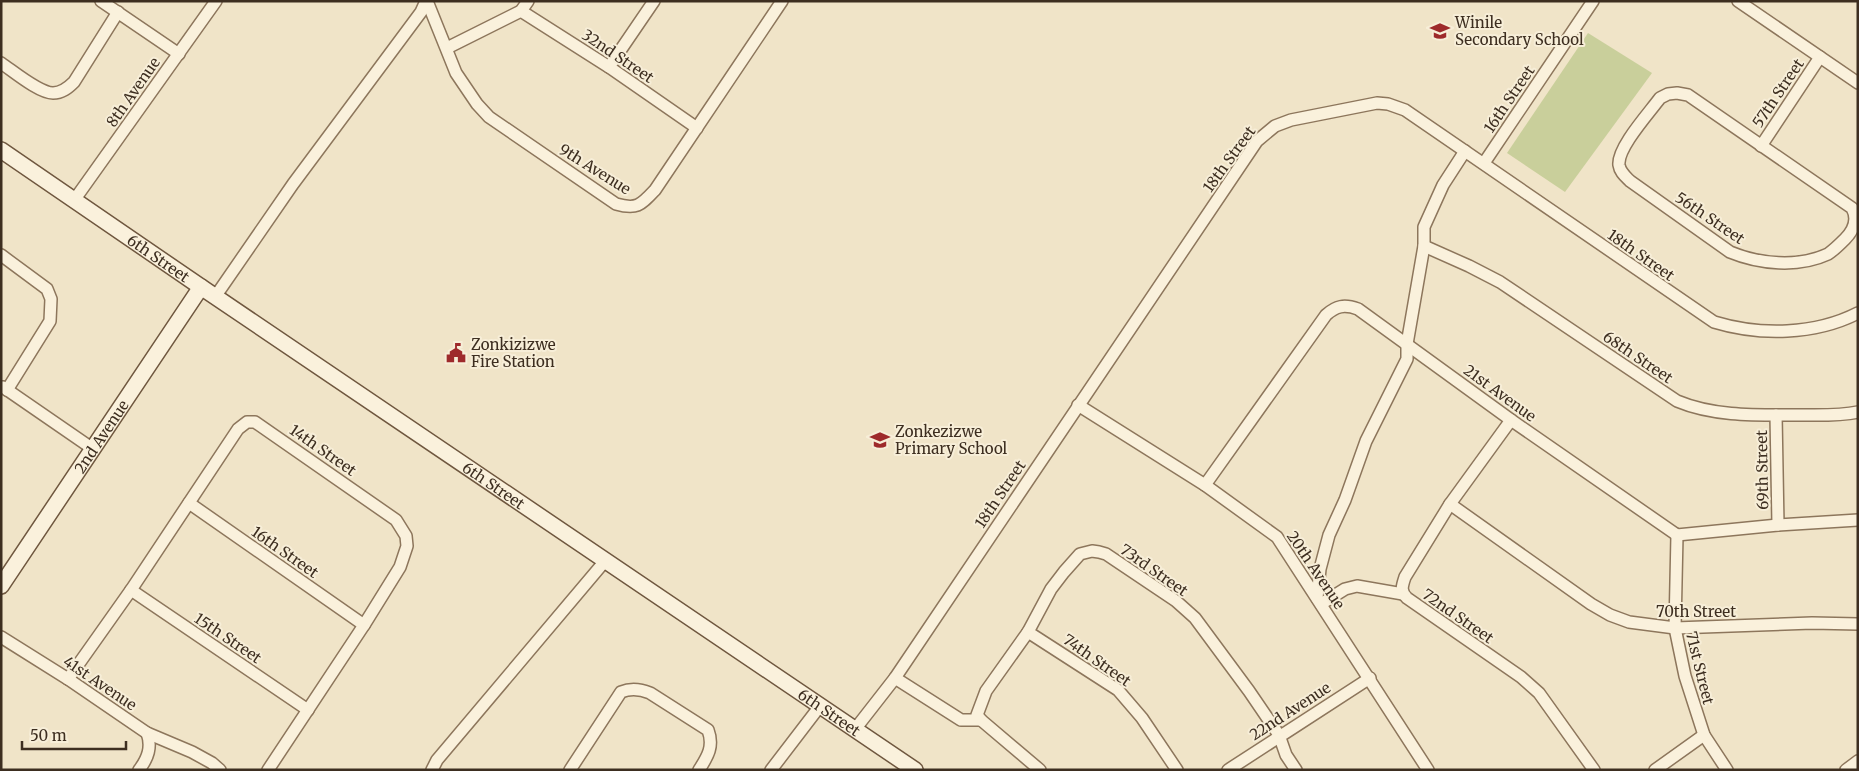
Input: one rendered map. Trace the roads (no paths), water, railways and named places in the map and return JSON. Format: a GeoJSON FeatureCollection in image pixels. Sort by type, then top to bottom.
{"type":"FeatureCollection","features":[{"type":"Feature","properties":{"kind":"street"},"geometry":{"type":"LineString","coordinates":[[101,1],[179,54]]}},
{"type":"Feature","properties":{"kind":"street","name":"8th Avenue"},"geometry":{"type":"LineString","coordinates":[[75,199],[216,1]]}},
{"type":"Feature","properties":{"kind":"street"},"geometry":{"type":"LineString","coordinates":[[215,297],[293,184],[421,12],[426,1]]}},
{"type":"Feature","properties":{"kind":"street","name":"9th Avenue"},"geometry":{"type":"LineString","coordinates":[[426,1],[456,73],[477,104],[489,117],[616,204],[628,208],[637,206],[645,201],[655,190],[782,1]]}},
{"type":"Feature","properties":{"kind":"street"},"geometry":{"type":"LineString","coordinates":[[609,67],[654,1]]}},
{"type":"Feature","properties":{"kind":"street","name":"16th Street"},"geometry":{"type":"LineString","coordinates":[[1484,163],[1593,1]]}},
{"type":"Feature","properties":{"kind":"street"},"geometry":{"type":"LineString","coordinates":[[1738,1],[1858,83]]}},
{"type":"Feature","properties":{"kind":"street"},"geometry":{"type":"LineString","coordinates":[[447,48],[524,6]]}},
{"type":"Feature","properties":{"kind":"street","name":"32nd Street"},"geometry":{"type":"LineString","coordinates":[[524,6],[697,128]]}},
{"type":"Feature","properties":{"kind":"street"},"geometry":{"type":"LineString","coordinates":[[1,63],[47,92],[66,90],[74,82],[118,12]]}},
{"type":"Feature","properties":{"kind":"street","name":"57th Street"},"geometry":{"type":"LineString","coordinates":[[1761,146],[1820,58]]}},
{"type":"Feature","properties":{"kind":"street","name":"56th Street"},"geometry":{"type":"LineString","coordinates":[[1677,93],[1688,96],[1761,146],[1852,208],[1856,222],[1850,234],[1829,253],[1815,259],[1799,262],[1780,262],[1746,258],[1730,252],[1630,181],[1622,172],[1619,164],[1620,155],[1624,148],[1660,98],[1668,94],[1677,93]]}},
{"type":"Feature","properties":{"kind":"street","name":"18th Street"},"geometry":{"type":"LineString","coordinates":[[856,728],[895,678],[1257,141],[1275,126],[1291,120],[1363,105],[1388,104],[1405,110],[1714,322],[1730,327],[1793,331],[1843,321],[1858,313]]}},
{"type":"Feature","properties":{"kind":"street","name":"6th Street"},"geometry":{"type":"LineString","coordinates":[[1,150],[820,706],[856,728],[915,770]]}},
{"type":"Feature","properties":{"kind":"street"},"geometry":{"type":"LineString","coordinates":[[1403,594],[1357,586],[1345,589],[1319,601],[1320,569],[1327,542],[1366,441],[1407,359],[1407,344],[1424,246],[1424,227],[1443,185],[1464,151]]}},
{"type":"Feature","properties":{"kind":"street","name":"68th Street"},"geometry":{"type":"LineString","coordinates":[[1424,246],[1500,282],[1677,401],[1693,408],[1710,411],[1776,415],[1844,415],[1858,412]]}},
{"type":"Feature","properties":{"kind":"street"},"geometry":{"type":"LineString","coordinates":[[1,255],[46,289],[51,299],[52,310],[50,320],[4,388],[93,449]]}},
{"type":"Feature","properties":{"kind":"street","name":"2nd Avenue"},"geometry":{"type":"LineString","coordinates":[[1,586],[201,287]]}},
{"type":"Feature","properties":{"kind":"street","name":"21st Avenue"},"geometry":{"type":"LineString","coordinates":[[1205,485],[1326,315],[1333,308],[1348,306],[1358,309],[1511,420],[1677,536]]}},
{"type":"Feature","properties":{"kind":"street","name":"20th Avenue"},"geometry":{"type":"LineString","coordinates":[[1078,405],[1205,485],[1276,537],[1370,678],[1428,770]]}},
{"type":"Feature","properties":{"kind":"street","name":"69th Street"},"geometry":{"type":"LineString","coordinates":[[1776,415],[1778,525]]}},
{"type":"Feature","properties":{"kind":"street","name":"72nd Street"},"geometry":{"type":"LineString","coordinates":[[1511,420],[1450,504],[1405,577],[1402,587],[1403,594],[1521,677],[1539,692],[1594,770]]}},
{"type":"Feature","properties":{"kind":"street","name":"14th Street"},"geometry":{"type":"LineString","coordinates":[[68,679],[131,590],[238,428],[247,422],[255,422],[389,514],[396,520],[406,536],[407,546],[400,567],[268,770]]}},
{"type":"Feature","properties":{"kind":"street","name":"16th Street"},"geometry":{"type":"LineString","coordinates":[[188,503],[364,625]]}},
{"type":"Feature","properties":{"kind":"street","name":"70th Street"},"geometry":{"type":"LineString","coordinates":[[1450,504],[1591,604],[1610,615],[1629,622],[1675,628],[1812,623],[1858,624]]}},
{"type":"Feature","properties":{"kind":"street"},"geometry":{"type":"LineString","coordinates":[[1677,536],[1778,525],[1858,520]]}},
{"type":"Feature","properties":{"kind":"street","name":"71st Street"},"geometry":{"type":"LineString","coordinates":[[1677,536],[1675,628],[1685,676],[1704,735],[1727,770]]}},
{"type":"Feature","properties":{"kind":"street","name":"73rd Street"},"geometry":{"type":"LineString","coordinates":[[981,720],[978,715],[986,691],[1028,632],[1051,589],[1080,554],[1092,551],[1106,554],[1176,601],[1195,618],[1279,735],[1286,755],[1296,770]]}},
{"type":"Feature","properties":{"kind":"street"},"geometry":{"type":"LineString","coordinates":[[432,770],[437,760],[605,560]]}},
{"type":"Feature","properties":{"kind":"street","name":"15th Street"},"geometry":{"type":"LineString","coordinates":[[131,590],[308,710]]}},
{"type":"Feature","properties":{"kind":"street","name":"74th Street"},"geometry":{"type":"LineString","coordinates":[[1028,632],[1118,690],[1142,718],[1177,770]]}},
{"type":"Feature","properties":{"kind":"street","name":"41st Avenue"},"geometry":{"type":"LineString","coordinates":[[1,637],[68,679],[147,733],[192,752],[212,763],[220,770]]}},
{"type":"Feature","properties":{"kind":"street"},"geometry":{"type":"LineString","coordinates":[[895,678],[961,720],[981,720],[1040,770]]}},
{"type":"Feature","properties":{"kind":"street","name":"22nd Avenue"},"geometry":{"type":"LineString","coordinates":[[1228,770],[1279,735],[1370,678]]}},
{"type":"Feature","properties":{"kind":"street"},"geometry":{"type":"LineString","coordinates":[[570,770],[621,692],[640,689],[650,693],[708,730],[711,747],[700,770]]}},
{"type":"Feature","properties":{"kind":"street"},"geometry":{"type":"LineString","coordinates":[[771,770],[820,706]]}},
{"type":"Feature","properties":{"kind":"street"},"geometry":{"type":"LineString","coordinates":[[139,770],[147,759],[150,740],[147,733]]}},
{"type":"Feature","properties":{"kind":"street"},"geometry":{"type":"LineString","coordinates":[[1655,770],[1704,735]]}},
{"type":"Feature","properties":{"kind":"street"},"geometry":{"type":"LineString","coordinates":[[1846,770],[1858,762]]}},
{"type":"Feature","properties":{"kind":"place","name":"Winile Secondary School"},"geometry":{"type":"Point","coordinates":[1440,31]}},
{"type":"Feature","properties":{"kind":"place","name":"Zonkizizwe Fire Station"},"geometry":{"type":"Point","coordinates":[456,353]}},
{"type":"Feature","properties":{"kind":"place","name":"Zonkezizwe Primary School"},"geometry":{"type":"Point","coordinates":[880,440]}}]}
